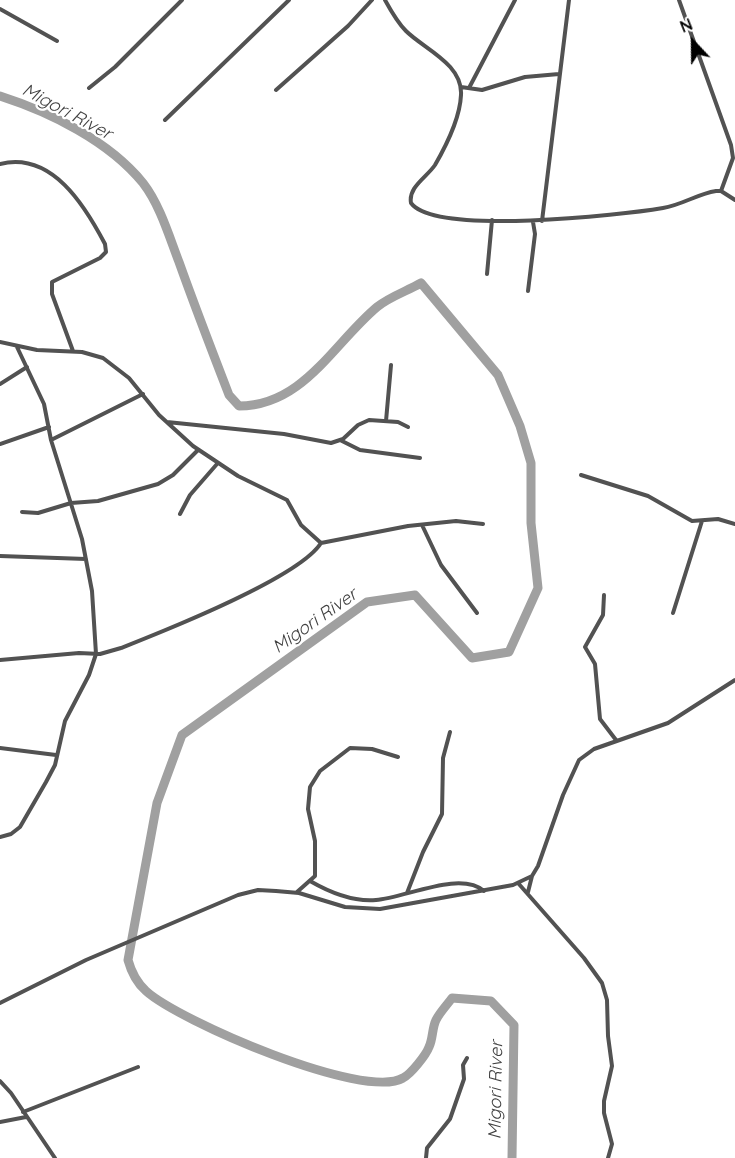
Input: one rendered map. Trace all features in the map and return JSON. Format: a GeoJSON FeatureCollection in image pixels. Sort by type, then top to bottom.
{"type":"FeatureCollection","features":[{"type":"Feature","properties":{"kind":"street"},"geometry":{"type":"LineString","coordinates":[[89,88],[115,67],[182,0]]}},
{"type":"Feature","properties":{"kind":"street"},"geometry":{"type":"LineString","coordinates":[[165,120],[289,0]]}},
{"type":"Feature","properties":{"kind":"street"},"geometry":{"type":"LineString","coordinates":[[276,90],[348,26],[372,0]]}},
{"type":"Feature","properties":{"kind":"street"},"geometry":{"type":"LineString","coordinates":[[385,0],[404,29],[443,61],[457,76],[461,87],[459,110],[439,156],[411,194],[410,200],[423,213],[533,222],[662,208],[709,192],[722,191],[735,200]]}},
{"type":"Feature","properties":{"kind":"street"},"geometry":{"type":"LineString","coordinates":[[469,88],[515,0]]}},
{"type":"Feature","properties":{"kind":"street"},"geometry":{"type":"LineString","coordinates":[[542,221],[569,0]]}},
{"type":"Feature","properties":{"kind":"street"},"geometry":{"type":"LineString","coordinates":[[679,0],[731,145],[733,158],[722,191]]}},
{"type":"Feature","properties":{"kind":"street"},"geometry":{"type":"LineString","coordinates":[[0,9],[57,41]]}},
{"type":"Feature","properties":{"kind":"street"},"geometry":{"type":"LineString","coordinates":[[461,87],[482,90],[525,77],[560,74]]}},
{"type":"Feature","properties":{"kind":"street"},"geometry":{"type":"LineString","coordinates":[[0,164],[28,165],[60,180],[78,197],[105,244],[106,252],[100,258],[52,282],[52,294],[73,351]]}},
{"type":"Feature","properties":{"kind":"street"},"geometry":{"type":"LineString","coordinates":[[487,274],[492,220]]}},
{"type":"Feature","properties":{"kind":"street"},"geometry":{"type":"LineString","coordinates":[[528,291],[535,234],[533,222]]}},
{"type":"Feature","properties":{"kind":"street"},"geometry":{"type":"LineString","coordinates":[[0,342],[17,346],[73,351],[103,358],[129,378],[166,422],[198,450],[245,480],[283,497],[301,525],[321,543]]}},
{"type":"Feature","properties":{"kind":"street"},"geometry":{"type":"LineString","coordinates":[[0,837],[20,827],[55,765],[65,721],[90,675],[96,654],[92,591],[86,559],[51,440],[44,404],[17,346]]}},
{"type":"Feature","properties":{"kind":"street"},"geometry":{"type":"LineString","coordinates":[[386,421],[391,365]]}},
{"type":"Feature","properties":{"kind":"street"},"geometry":{"type":"LineString","coordinates":[[0,384],[27,367]]}},
{"type":"Feature","properties":{"kind":"street"},"geometry":{"type":"LineString","coordinates":[[51,440],[142,394]]}},
{"type":"Feature","properties":{"kind":"street"},"geometry":{"type":"LineString","coordinates":[[166,422],[178,421],[284,434],[326,442],[340,440],[361,423],[374,419],[408,427]]}},
{"type":"Feature","properties":{"kind":"street"},"geometry":{"type":"LineString","coordinates":[[0,444],[48,427]]}},
{"type":"Feature","properties":{"kind":"street"},"geometry":{"type":"LineString","coordinates":[[340,440],[360,450],[420,458]]}},
{"type":"Feature","properties":{"kind":"street"},"geometry":{"type":"LineString","coordinates":[[22,512],[38,513],[71,503],[98,501],[158,484],[173,475],[198,450]]}},
{"type":"Feature","properties":{"kind":"street"},"geometry":{"type":"LineString","coordinates":[[180,514],[190,495],[217,464]]}},
{"type":"Feature","properties":{"kind":"street"},"geometry":{"type":"LineString","coordinates":[[580,475],[648,496],[686,519],[702,521],[718,519],[735,524]]}},
{"type":"Feature","properties":{"kind":"street"},"geometry":{"type":"LineString","coordinates":[[0,660],[96,654],[135,642],[261,586],[302,561],[321,543],[422,525],[462,521],[483,524]]}},
{"type":"Feature","properties":{"kind":"street"},"geometry":{"type":"LineString","coordinates":[[673,613],[702,521]]}},
{"type":"Feature","properties":{"kind":"street"},"geometry":{"type":"LineString","coordinates":[[422,525],[441,566],[477,613]]}},
{"type":"Feature","properties":{"kind":"street"},"geometry":{"type":"LineString","coordinates":[[0,556],[86,559]]}},
{"type":"Feature","properties":{"kind":"street"},"geometry":{"type":"LineString","coordinates":[[604,595],[603,615],[585,647],[595,664],[600,719],[616,740]]}},
{"type":"Feature","properties":{"kind":"street"},"geometry":{"type":"LineString","coordinates":[[528,892],[532,876],[575,767],[594,749],[668,723],[735,680]]}},
{"type":"Feature","properties":{"kind":"street"},"geometry":{"type":"LineString","coordinates":[[407,893],[423,852],[442,814],[442,758],[450,732]]}},
{"type":"Feature","properties":{"kind":"street"},"geometry":{"type":"LineString","coordinates":[[0,748],[56,755]]}},
{"type":"Feature","properties":{"kind":"street"},"geometry":{"type":"LineString","coordinates":[[296,893],[315,876],[315,841],[308,800],[314,779],[350,748],[372,749],[398,757]]}},
{"type":"Feature","properties":{"kind":"street"},"geometry":{"type":"LineString","coordinates":[[0,1003],[112,948],[238,895],[258,890],[296,893],[345,907],[380,909],[485,892],[518,884],[532,876]]}},
{"type":"Feature","properties":{"kind":"street"},"geometry":{"type":"LineString","coordinates":[[310,881],[332,892],[358,899],[377,900],[439,886],[466,884],[477,885],[485,892]]}},
{"type":"Feature","properties":{"kind":"street"},"geometry":{"type":"LineString","coordinates":[[518,884],[528,892],[537,908],[597,974],[606,996],[612,1066],[604,1101],[612,1144],[608,1158]]}},
{"type":"Feature","properties":{"kind":"street"},"geometry":{"type":"LineString","coordinates":[[426,1158],[427,1148],[450,1119],[464,1078],[463,1065],[467,1058]]}},
{"type":"Feature","properties":{"kind":"street"},"geometry":{"type":"LineString","coordinates":[[23,1112],[138,1067]]}},
{"type":"Feature","properties":{"kind":"street"},"geometry":{"type":"LineString","coordinates":[[0,1082],[55,1158]]}},
{"type":"Feature","properties":{"kind":"street"},"geometry":{"type":"LineString","coordinates":[[0,1122],[26,1118]]}},
{"type":"Feature","properties":{"kind":"waterway","name":"Migori River"},"geometry":{"type":"LineString","coordinates":[[0,96],[39,110],[78,130],[113,154],[143,183],[164,221],[229,395],[239,406],[262,403],[281,396],[299,384],[316,370],[377,307],[421,283],[498,375],[520,426],[531,463],[531,523],[538,588],[509,652],[472,658],[415,595],[367,602],[182,735],[157,803],[128,960],[134,976],[146,991],[165,1004],[232,1038],[313,1068],[351,1078],[382,1082],[403,1078],[418,1064],[429,1047],[436,1020],[452,998],[491,1001],[514,1025],[512,1158]]}}]}
